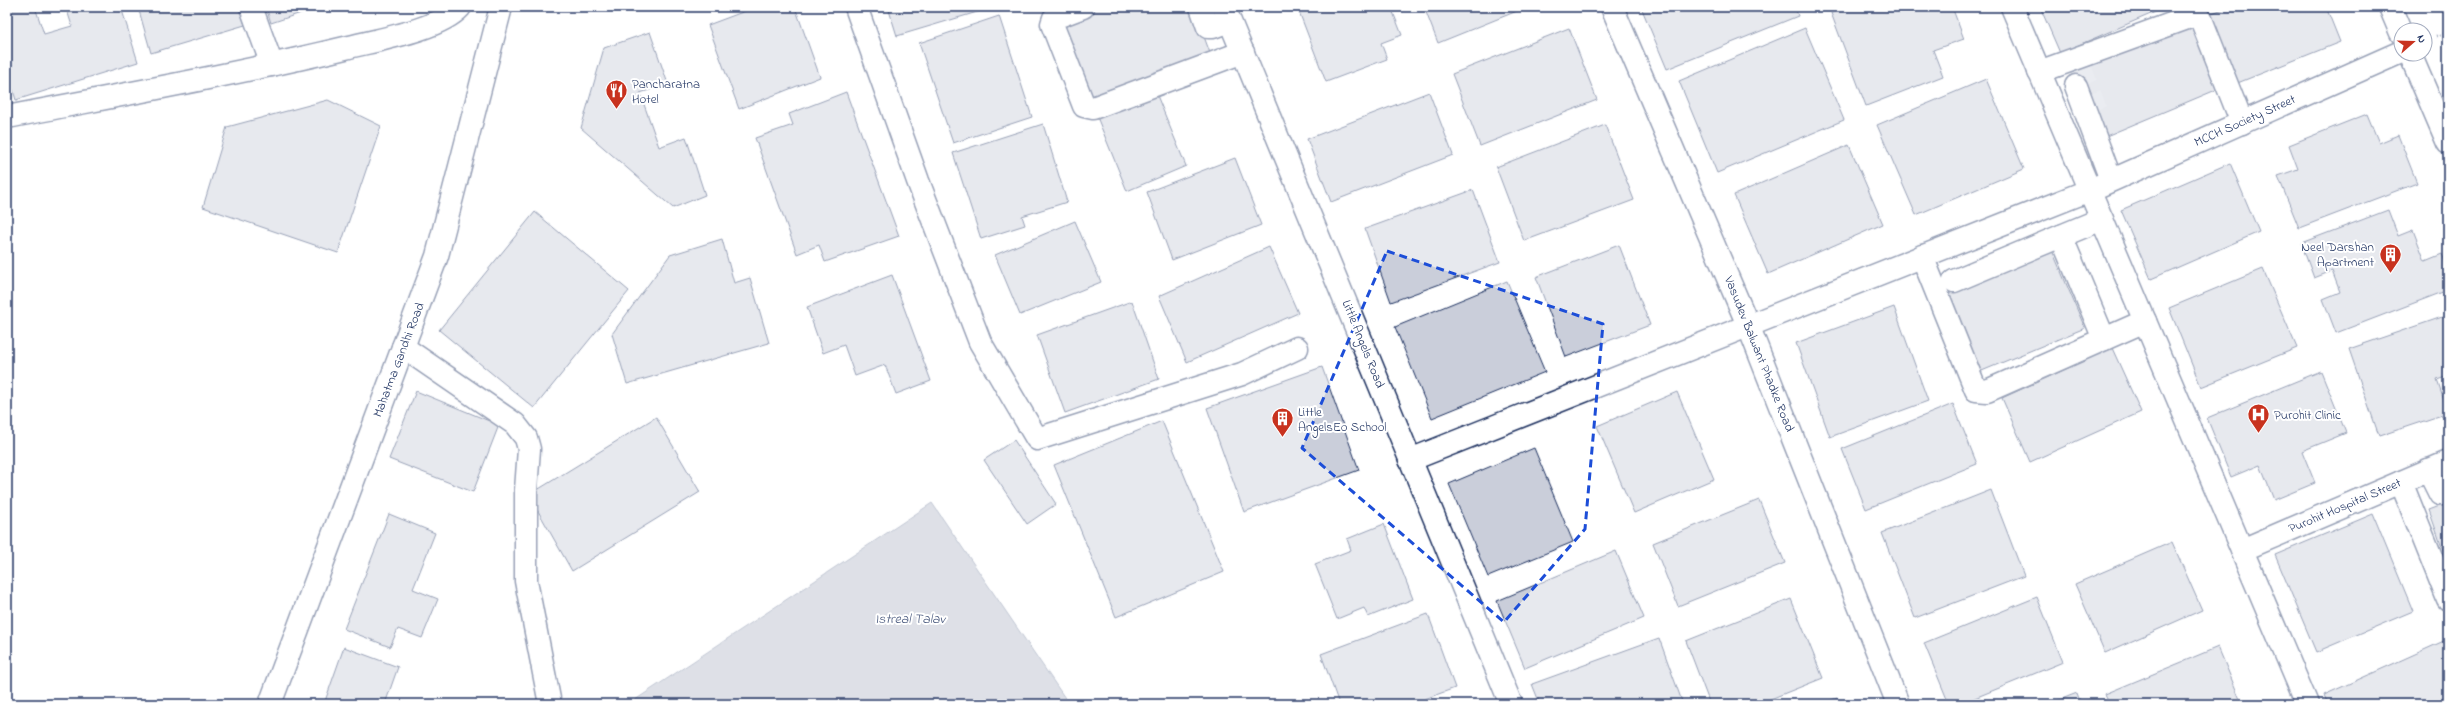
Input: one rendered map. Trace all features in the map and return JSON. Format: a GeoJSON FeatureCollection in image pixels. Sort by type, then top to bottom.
{"type":"FeatureCollection","features":[{"type":"Feature","properties":{"kind":"street"},"geometry":{"type":"LineString","coordinates":[[251,7],[272,65]]}},
{"type":"Feature","properties":{"kind":"street"},"geometry":{"type":"LineString","coordinates":[[7,117],[272,65],[409,32],[452,15],[460,7]]}},
{"type":"Feature","properties":{"kind":"street","name":"Mahatma Gandhi Road"},"geometry":{"type":"LineString","coordinates":[[270,704],[437,256],[501,7]]}},
{"type":"Feature","properties":{"kind":"street"},"geometry":{"type":"LineString","coordinates":[[856,7],[918,181],[980,342],[1037,439],[1242,374],[1297,348]]}},
{"type":"Feature","properties":{"kind":"street"},"geometry":{"type":"LineString","coordinates":[[1084,7],[1054,18],[1052,24],[1084,106],[1093,108],[1243,52]]}},
{"type":"Feature","properties":{"kind":"street"},"geometry":{"type":"LineString","coordinates":[[1201,7],[1208,27],[1213,27],[1227,14]]}},
{"type":"Feature","properties":{"kind":"street","name":"Vasudev Balwant Phadke Road"},"geometry":{"type":"LineString","coordinates":[[1612,7],[1748,325],[1898,704]]}},
{"type":"Feature","properties":{"kind":"street"},"geometry":{"type":"LineString","coordinates":[[2012,7],[2308,704]]}},
{"type":"Feature","properties":{"kind":"street"},"geometry":{"type":"LineString","coordinates":[[2390,7],[2396,22]]}},
{"type":"Feature","properties":{"kind":"street","name":"Little Angels Road"},"geometry":{"type":"LineString","coordinates":[[1227,14],[1511,704]]}},
{"type":"Feature","properties":{"kind":"street"},"geometry":{"type":"LineString","coordinates":[[2041,76],[2076,69],[2193,16],[2202,19],[2242,123]]}},
{"type":"Feature","properties":{"kind":"street","name":"MCCH Society Street"},"geometry":{"type":"LineString","coordinates":[[1410,460],[2090,190],[2393,56]]}},
{"type":"Feature","properties":{"kind":"street"},"geometry":{"type":"LineString","coordinates":[[2413,62],[2448,144]]}},
{"type":"Feature","properties":{"kind":"street"},"geometry":{"type":"LineString","coordinates":[[2076,69],[2116,178]]}},
{"type":"Feature","properties":{"kind":"street"},"geometry":{"type":"LineString","coordinates":[[1954,281],[2102,219]]}},
{"type":"Feature","properties":{"kind":"street"},"geometry":{"type":"LineString","coordinates":[[2061,236],[2104,339]]}},
{"type":"Feature","properties":{"kind":"street"},"geometry":{"type":"LineString","coordinates":[[1922,256],[1976,390],[1987,391],[2145,321]]}},
{"type":"Feature","properties":{"kind":"street"},"geometry":{"type":"LineString","coordinates":[[403,348],[515,424],[526,438],[529,449],[526,490],[526,581],[550,704]]}},
{"type":"Feature","properties":{"kind":"street","name":"Purohit Hospital Street"},"geometry":{"type":"LineString","coordinates":[[2242,550],[2448,462]]}},
{"type":"Feature","properties":{"kind":"street"},"geometry":{"type":"LineString","coordinates":[[2428,470],[2440,494],[2448,494]]}},
{"type":"Feature","properties":{"kind":"street"},"geometry":{"type":"LineString","coordinates":[[2401,482],[2448,599]]}},
{"type":"Feature","properties":{"kind":"highlighted area"},"geometry":{"type":"Polygon","coordinates":[[[1387,251],[1603,324],[1585,529],[1504,622],[1302,448],[1387,251]]]}},
{"type":"Feature","properties":{"kind":"water","name":"Istreal Talav"},"geometry":{"type":"Polygon","coordinates":[[[932,503],[1069,704],[629,704],[932,503]]]}},
{"type":"Feature","properties":{"kind":"building"},"geometry":{"type":"Polygon","coordinates":[[[7,7],[35,7],[44,34],[72,26],[66,7],[121,7],[138,62],[16,100],[7,71],[7,7]]]}},
{"type":"Feature","properties":{"kind":"building"},"geometry":{"type":"Polygon","coordinates":[[[138,7],[239,7],[245,25],[151,53],[138,7]]]}},
{"type":"Feature","properties":{"kind":"building"},"geometry":{"type":"Polygon","coordinates":[[[266,7],[319,7],[271,23],[266,7]]]}},
{"type":"Feature","properties":{"kind":"building"},"geometry":{"type":"Polygon","coordinates":[[[756,7],[795,7],[820,77],[739,109],[708,25],[756,7]]]}},
{"type":"Feature","properties":{"kind":"building"},"geometry":{"type":"Polygon","coordinates":[[[888,7],[994,7],[897,36],[888,7]]]}},
{"type":"Feature","properties":{"kind":"building"},"geometry":{"type":"Polygon","coordinates":[[[1101,7],[1193,7],[1213,61],[1087,103],[1057,24],[1101,7]]]}},
{"type":"Feature","properties":{"kind":"building"},"geometry":{"type":"Polygon","coordinates":[[[1302,7],[1391,7],[1402,35],[1381,43],[1387,59],[1326,82],[1298,9],[1302,7]]]}},
{"type":"Feature","properties":{"kind":"building"},"geometry":{"type":"Polygon","coordinates":[[[1424,7],[1527,7],[1438,43],[1424,7]]]}},
{"type":"Feature","properties":{"kind":"building"},"geometry":{"type":"Polygon","coordinates":[[[1641,7],[1795,7],[1798,16],[1667,69],[1641,7]]]}},
{"type":"Feature","properties":{"kind":"building"},"geometry":{"type":"Polygon","coordinates":[[[1846,7],[1952,7],[1964,39],[1933,50],[1943,76],[1866,106],[1831,13],[1846,7]]]}},
{"type":"Feature","properties":{"kind":"building"},"geometry":{"type":"Polygon","coordinates":[[[2040,7],[2167,7],[2060,53],[2040,7]]]}},
{"type":"Feature","properties":{"kind":"building"},"geometry":{"type":"Polygon","coordinates":[[[2228,7],[2326,7],[2340,42],[2235,84],[2207,15],[2228,7]]]}},
{"type":"Feature","properties":{"kind":"building"},"geometry":{"type":"Polygon","coordinates":[[[999,16],[1032,117],[953,143],[919,43],[999,16]]]}},
{"type":"Feature","properties":{"kind":"building"},"geometry":{"type":"Polygon","coordinates":[[[2195,21],[2223,87],[2099,139],[2073,68],[2195,21]]]}},
{"type":"Feature","properties":{"kind":"building"},"geometry":{"type":"Polygon","coordinates":[[[1569,28],[1597,100],[1480,146],[1452,74],[1569,28]]]}},
{"type":"Feature","properties":{"kind":"building"},"geometry":{"type":"Polygon","coordinates":[[[1805,28],[1844,120],[1717,173],[1679,81],[1805,28]]]}},
{"type":"Feature","properties":{"kind":"building","name":"Pancharatna Hotel"},"geometry":{"type":"Polygon","coordinates":[[[650,32],[668,84],[640,93],[659,147],[686,137],[705,195],[673,208],[581,128],[604,48],[650,32]]]}},
{"type":"Feature","properties":{"kind":"building"},"geometry":{"type":"Polygon","coordinates":[[[1986,79],[2024,169],[1916,215],[1877,125],[1986,79]]]}},
{"type":"Feature","properties":{"kind":"building"},"geometry":{"type":"Polygon","coordinates":[[[846,92],[899,236],[825,262],[819,245],[797,254],[755,138],[793,125],[789,114],[846,92]]]}},
{"type":"Feature","properties":{"kind":"building"},"geometry":{"type":"Polygon","coordinates":[[[1429,92],[1453,155],[1331,202],[1307,139],[1429,92]]]}},
{"type":"Feature","properties":{"kind":"building"},"geometry":{"type":"Polygon","coordinates":[[[1156,93],[1186,166],[1127,191],[1097,117],[1156,93]]]}},
{"type":"Feature","properties":{"kind":"building"},"geometry":{"type":"Polygon","coordinates":[[[328,100],[381,126],[338,253],[203,207],[227,127],[328,100]]]}},
{"type":"Feature","properties":{"kind":"building"},"geometry":{"type":"Polygon","coordinates":[[[2367,114],[2379,143],[2398,135],[2417,183],[2299,228],[2278,176],[2298,169],[2289,145],[2367,114]]]}},
{"type":"Feature","properties":{"kind":"building"},"geometry":{"type":"Polygon","coordinates":[[[1043,124],[1067,202],[1022,216],[1025,225],[981,239],[953,153],[1043,124]]]}},
{"type":"Feature","properties":{"kind":"building"},"geometry":{"type":"Polygon","coordinates":[[[1605,125],[1634,200],[1524,241],[1496,167],[1605,125]]]}},
{"type":"Feature","properties":{"kind":"building"},"geometry":{"type":"Polygon","coordinates":[[[1849,145],[1883,224],[1768,274],[1734,195],[1849,145]]]}},
{"type":"Feature","properties":{"kind":"building"},"geometry":{"type":"Polygon","coordinates":[[[1235,158],[1261,225],[1172,260],[1147,192],[1235,158]]]}},
{"type":"Feature","properties":{"kind":"building"},"geometry":{"type":"Polygon","coordinates":[[[2230,163],[2259,232],[2151,279],[2121,210],[2230,163]]]}},
{"type":"Feature","properties":{"kind":"building"},"geometry":{"type":"Polygon","coordinates":[[[1473,190],[1500,262],[1391,302],[1365,229],[1473,190]]]}},
{"type":"Feature","properties":{"kind":"building","name":"Neel Darshan Apartment"},"geometry":{"type":"Polygon","coordinates":[[[2388,210],[2398,236],[2413,230],[2425,261],[2442,254],[2448,269],[2448,290],[2336,333],[2323,299],[2340,292],[2332,271],[2314,278],[2301,243],[2388,210]]]}},
{"type":"Feature","properties":{"kind":"building"},"geometry":{"type":"Polygon","coordinates":[[[535,212],[629,291],[534,408],[439,330],[535,212]]]}},
{"type":"Feature","properties":{"kind":"building"},"geometry":{"type":"Polygon","coordinates":[[[1075,221],[1101,282],[1020,315],[995,255],[1075,221]]]}},
{"type":"Feature","properties":{"kind":"building"},"geometry":{"type":"Polygon","coordinates":[[[722,239],[734,283],[750,278],[769,343],[627,384],[612,334],[670,255],[722,239]]]}},
{"type":"Feature","properties":{"kind":"building"},"geometry":{"type":"Polygon","coordinates":[[[1619,245],[1650,325],[1566,357],[1536,277],[1619,245]]]}},
{"type":"Feature","properties":{"kind":"building"},"geometry":{"type":"Polygon","coordinates":[[[1269,247],[1298,313],[1187,362],[1159,296],[1269,247]]]}},
{"type":"Feature","properties":{"kind":"building"},"geometry":{"type":"Polygon","coordinates":[[[2051,248],[2085,328],[1977,373],[1943,293],[2051,248]]]}},
{"type":"Feature","properties":{"kind":"building"},"geometry":{"type":"Polygon","coordinates":[[[2263,269],[2297,348],[2201,387],[2169,308],[2263,269]]]}},
{"type":"Feature","properties":{"kind":"building"},"geometry":{"type":"Polygon","coordinates":[[[892,275],[931,381],[896,394],[885,365],[855,376],[844,345],[823,353],[807,307],[892,275]]]}},
{"type":"Feature","properties":{"kind":"building"},"geometry":{"type":"Polygon","coordinates":[[[1507,281],[1545,372],[1432,418],[1395,327],[1507,281]]]}},
{"type":"Feature","properties":{"kind":"building"},"geometry":{"type":"Polygon","coordinates":[[[1132,301],[1159,379],[1065,413],[1037,335],[1132,301]]]}},
{"type":"Feature","properties":{"kind":"building"},"geometry":{"type":"Polygon","coordinates":[[[1894,307],[1928,401],[1830,437],[1796,343],[1894,307]]]}},
{"type":"Feature","properties":{"kind":"building"},"geometry":{"type":"Polygon","coordinates":[[[2448,315],[2448,376],[2437,380],[2448,413],[2379,436],[2349,349],[2448,315]]]}},
{"type":"Feature","properties":{"kind":"building"},"geometry":{"type":"Polygon","coordinates":[[[2112,348],[2141,412],[2030,462],[2002,398],[2112,348]]]}},
{"type":"Feature","properties":{"kind":"building","name":"Little AngelsEo School"},"geometry":{"type":"Polygon","coordinates":[[[1322,367],[1359,470],[1244,512],[1207,408],[1322,367]]]}},
{"type":"Feature","properties":{"kind":"building"},"geometry":{"type":"Polygon","coordinates":[[[2321,371],[2346,433],[2302,451],[2315,483],[2274,500],[2260,465],[2231,477],[2207,418],[2321,371]]]}},
{"type":"Feature","properties":{"kind":"building"},"geometry":{"type":"Polygon","coordinates":[[[416,391],[499,425],[473,492],[389,459],[416,391]]]}},
{"type":"Feature","properties":{"kind":"building"},"geometry":{"type":"Polygon","coordinates":[[[1677,392],[1714,479],[1634,513],[1597,426],[1677,392]]]}},
{"type":"Feature","properties":{"kind":"building"},"geometry":{"type":"Polygon","coordinates":[[[1953,404],[1977,464],[1866,509],[1842,449],[1953,404]]]}},
{"type":"Feature","properties":{"kind":"building"},"geometry":{"type":"Polygon","coordinates":[[[656,417],[700,492],[572,571],[529,495],[656,417]]]}},
{"type":"Feature","properties":{"kind":"building"},"geometry":{"type":"Polygon","coordinates":[[[1162,421],[1224,572],[1116,617],[1054,465],[1162,421]]]}},
{"type":"Feature","properties":{"kind":"building"},"geometry":{"type":"Polygon","coordinates":[[[1014,440],[1056,504],[1027,524],[984,460],[1014,440]]]}},
{"type":"Feature","properties":{"kind":"building"},"geometry":{"type":"Polygon","coordinates":[[[1534,448],[1573,542],[1488,577],[1449,484],[1534,448]]]}},
{"type":"Feature","properties":{"kind":"building"},"geometry":{"type":"Polygon","coordinates":[[[1991,490],[2024,576],[1915,618],[1882,533],[1991,490]]]}},
{"type":"Feature","properties":{"kind":"building"},"geometry":{"type":"Polygon","coordinates":[[[1759,500],[1785,563],[1678,606],[1653,543],[1759,500]]]}},
{"type":"Feature","properties":{"kind":"building"},"geometry":{"type":"Polygon","coordinates":[[[2448,503],[2448,565],[2429,510],[2448,503]]]}},
{"type":"Feature","properties":{"kind":"building"},"geometry":{"type":"Polygon","coordinates":[[[389,514],[435,533],[413,589],[438,599],[422,638],[398,629],[390,647],[344,629],[389,514]]]}},
{"type":"Feature","properties":{"kind":"building"},"geometry":{"type":"Polygon","coordinates":[[[2373,514],[2413,611],[2316,652],[2275,555],[2373,514]]]}},
{"type":"Feature","properties":{"kind":"building"},"geometry":{"type":"Polygon","coordinates":[[[1384,524],[1413,599],[1368,617],[1364,608],[1337,619],[1315,564],[1351,550],[1347,539],[1384,524]]]}},
{"type":"Feature","properties":{"kind":"building"},"geometry":{"type":"Polygon","coordinates":[[[2172,542],[2202,610],[2105,653],[2075,584],[2172,542]]]}},
{"type":"Feature","properties":{"kind":"building"},"geometry":{"type":"Polygon","coordinates":[[[1616,551],[1644,618],[1525,668],[1497,601],[1616,551]]]}},
{"type":"Feature","properties":{"kind":"building"},"geometry":{"type":"Polygon","coordinates":[[[2037,597],[2063,662],[1960,704],[1949,704],[1924,643],[2037,597]]]}},
{"type":"Feature","properties":{"kind":"building"},"geometry":{"type":"Polygon","coordinates":[[[1791,599],[1823,678],[1758,704],[1710,704],[1686,641],[1791,599]]]}},
{"type":"Feature","properties":{"kind":"building"},"geometry":{"type":"Polygon","coordinates":[[[1428,614],[1455,688],[1411,704],[1339,704],[1321,654],[1428,614]]]}},
{"type":"Feature","properties":{"kind":"building"},"geometry":{"type":"Polygon","coordinates":[[[1659,638],[1683,704],[1540,704],[1532,684],[1659,638]]]}},
{"type":"Feature","properties":{"kind":"building"},"geometry":{"type":"Polygon","coordinates":[[[2446,640],[2448,645],[2448,704],[2328,704],[2324,695],[2446,640]]]}},
{"type":"Feature","properties":{"kind":"building"},"geometry":{"type":"Polygon","coordinates":[[[344,647],[398,667],[385,704],[324,704],[344,647]]]}},
{"type":"Feature","properties":{"kind":"building"},"geometry":{"type":"Polygon","coordinates":[[[2218,647],[2242,704],[2110,704],[2105,694],[2218,647]]]}},
{"type":"Feature","properties":{"kind":"building"},"geometry":{"type":"Polygon","coordinates":[[[2077,693],[2081,704],[2049,704],[2077,693]]]}},
{"type":"Feature","properties":{"kind":"building"},"geometry":{"type":"Polygon","coordinates":[[[1837,698],[1839,704],[1821,704],[1837,698]]]}},
{"type":"Feature","properties":{"kind":"tunnel"},"geometry":{"type":"LineString","coordinates":[[2079,63],[2096,110]]}},
{"type":"Feature","properties":{"kind":"place","name":"Pancharatna Hotel"},"geometry":{"type":"Point","coordinates":[616,110]}},
{"type":"Feature","properties":{"kind":"place","name":"Neel Darshan Apartment"},"geometry":{"type":"Point","coordinates":[2390,274]}},
{"type":"Feature","properties":{"kind":"place","name":"Purohit Clinic"},"geometry":{"type":"Point","coordinates":[2259,434]}},
{"type":"Feature","properties":{"kind":"place","name":"Little AngelsEo School"},"geometry":{"type":"Point","coordinates":[1283,438]}}]}
